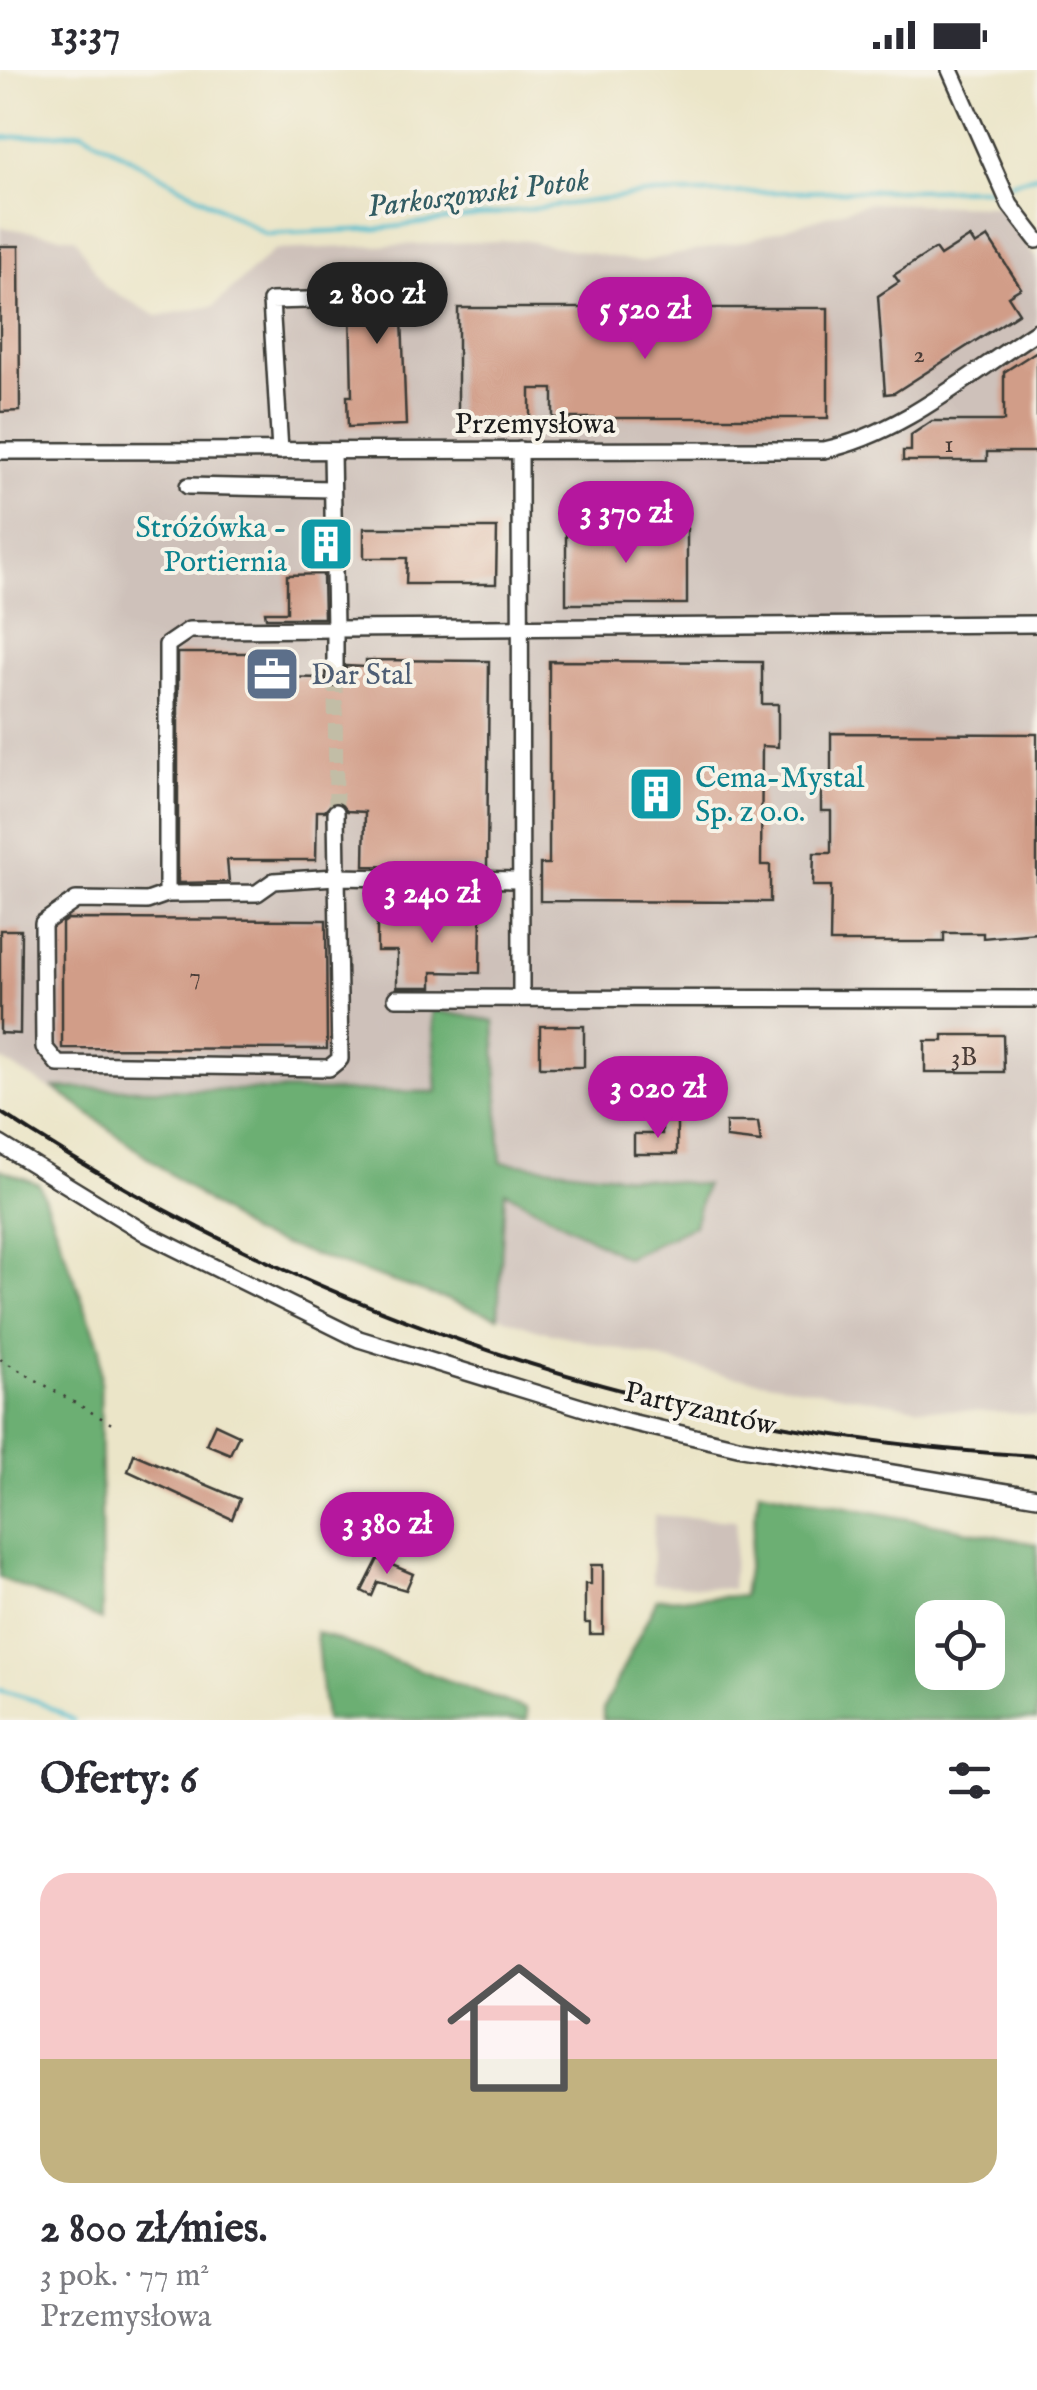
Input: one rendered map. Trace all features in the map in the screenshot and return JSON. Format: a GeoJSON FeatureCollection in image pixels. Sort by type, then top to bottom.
{"type":"FeatureCollection","features":[{"type":"Feature","properties":{"kind":"street"},"geometry":{"type":"LineString","coordinates":[[950,70],[1010,205],[1037,240]]}},
{"type":"Feature","properties":{"kind":"street"},"geometry":{"type":"LineString","coordinates":[[280,451],[271,301],[344,299]]}},
{"type":"Feature","properties":{"kind":"street","name":"Przemysłowa"},"geometry":{"type":"LineString","coordinates":[[0,451],[800,451],[840,447],[889,426],[1037,331]]}},
{"type":"Feature","properties":{"kind":"street"},"geometry":{"type":"LineString","coordinates":[[520,450],[521,998]]}},
{"type":"Feature","properties":{"kind":"street"},"geometry":{"type":"LineString","coordinates":[[332,451],[336,678]]}},
{"type":"Feature","properties":{"kind":"street"},"geometry":{"type":"LineString","coordinates":[[188,486],[332,489]]}},
{"type":"Feature","properties":{"kind":"street"},"geometry":{"type":"LineString","coordinates":[[166,894],[168,645],[189,630],[1037,624]]}},
{"type":"Feature","properties":{"kind":"street"},"geometry":{"type":"LineString","coordinates":[[336,812],[336,877],[340,1059],[329,1068],[58,1064],[44,1048],[43,923],[76,900],[146,901],[166,894],[257,893],[274,881],[336,877],[519,880]]}},
{"type":"Feature","properties":{"kind":"street"},"geometry":{"type":"LineString","coordinates":[[396,998],[1037,999]]}},
{"type":"Feature","properties":{"kind":"street","name":"Partyzantów"},"geometry":{"type":"LineString","coordinates":[[0,1144],[147,1234],[359,1340],[626,1421],[742,1448],[1037,1496]]}},
{"type":"Feature","properties":{"kind":"path"},"geometry":{"type":"LineString","coordinates":[[0,1360],[115,1426]]}},
{"type":"Feature","properties":{"kind":"shaded area"},"geometry":{"type":"Polygon","coordinates":[[[868,203],[999,206],[1037,259],[1037,1415],[920,1408],[726,1375],[535,1329],[322,1252],[0,1059],[0,227],[75,238],[105,287],[157,316],[214,306],[274,250],[522,240],[639,262],[746,241],[868,203]]]}},
{"type":"Feature","properties":{"kind":"shaded area"},"geometry":{"type":"Polygon","coordinates":[[[654,1515],[736,1520],[732,1589],[652,1583],[654,1515]]]}},
{"type":"Feature","properties":{"kind":"green space"},"geometry":{"type":"Polygon","coordinates":[[[432,1010],[494,1021],[501,1162],[705,1185],[694,1225],[626,1258],[505,1191],[498,1317],[251,1234],[54,1088],[437,1092],[432,1010]]]}},
{"type":"Feature","properties":{"kind":"green space"},"geometry":{"type":"Polygon","coordinates":[[[0,1169],[39,1184],[100,1347],[102,1620],[0,1578],[0,1169]]]}},
{"type":"Feature","properties":{"kind":"green space"},"geometry":{"type":"Polygon","coordinates":[[[759,1490],[1037,1544],[1037,1720],[603,1720],[603,1709],[657,1599],[743,1596],[759,1490]]]}},
{"type":"Feature","properties":{"kind":"green space"},"geometry":{"type":"Polygon","coordinates":[[[316,1632],[526,1709],[527,1720],[325,1720],[316,1632]]]}},
{"type":"Feature","properties":{"kind":"building"},"geometry":{"type":"Polygon","coordinates":[[[970,237],[975,245],[988,237],[1021,288],[1008,296],[1019,313],[894,393],[885,394],[878,296],[899,282],[894,275],[935,249],[940,256],[970,237]]]}},
{"type":"Feature","properties":{"kind":"building"},"geometry":{"type":"Polygon","coordinates":[[[0,246],[19,246],[20,411],[0,412],[0,246]]]}},
{"type":"Feature","properties":{"kind":"building"},"geometry":{"type":"Polygon","coordinates":[[[400,264],[406,425],[348,427],[347,396],[352,396],[350,309],[355,300],[349,289],[348,266],[400,264]]]}},
{"type":"Feature","properties":{"kind":"building"},"geometry":{"type":"Polygon","coordinates":[[[458,308],[828,308],[828,418],[553,418],[553,389],[530,389],[530,418],[458,419],[458,308]]]}},
{"type":"Feature","properties":{"kind":"building"},"geometry":{"type":"Polygon","coordinates":[[[1037,351],[1037,452],[987,452],[987,461],[903,461],[903,451],[911,451],[911,435],[932,421],[1004,421],[1004,372],[1037,351]]]}},
{"type":"Feature","properties":{"kind":"building"},"geometry":{"type":"Polygon","coordinates":[[[364,528],[497,528],[496,584],[406,584],[407,558],[364,558],[364,528]]]}},
{"type":"Feature","properties":{"kind":"building"},"geometry":{"type":"Polygon","coordinates":[[[566,528],[687,528],[687,604],[566,604],[566,528]]]}},
{"type":"Feature","properties":{"kind":"building"},"geometry":{"type":"Polygon","coordinates":[[[323,574],[324,618],[266,618],[265,612],[287,612],[287,575],[323,574]]]}},
{"type":"Feature","properties":{"kind":"building"},"geometry":{"type":"Polygon","coordinates":[[[178,653],[277,653],[275,677],[324,678],[334,689],[345,683],[346,666],[366,667],[366,660],[489,661],[487,868],[364,866],[365,812],[347,811],[335,801],[325,811],[317,811],[316,860],[227,860],[229,882],[178,883],[178,653]]]}},
{"type":"Feature","properties":{"kind":"building","name":"Cema-Mystal Sp. z o.o."},"geometry":{"type":"Polygon","coordinates":[[[549,661],[762,662],[762,704],[778,704],[778,747],[762,746],[761,865],[770,865],[770,902],[540,901],[540,864],[549,864],[549,661]]]}},
{"type":"Feature","properties":{"kind":"building","name":"Cema-Mystal Sp. z o.o."},"geometry":{"type":"Polygon","coordinates":[[[831,733],[1037,734],[1037,933],[983,938],[983,933],[944,933],[944,942],[830,942],[831,886],[813,886],[814,853],[831,853],[831,811],[821,811],[821,778],[831,778],[831,733]]]}},
{"type":"Feature","properties":{"kind":"building"},"geometry":{"type":"Polygon","coordinates":[[[432,913],[481,913],[480,973],[432,972],[432,987],[397,987],[397,951],[377,951],[377,920],[432,920],[432,913]]]}},
{"type":"Feature","properties":{"kind":"building"},"geometry":{"type":"Polygon","coordinates":[[[68,919],[326,920],[327,1049],[62,1048],[62,923],[68,919]]]}},
{"type":"Feature","properties":{"kind":"building"},"geometry":{"type":"Polygon","coordinates":[[[0,930],[21,930],[20,1034],[0,1033],[0,930]]]}},
{"type":"Feature","properties":{"kind":"building"},"geometry":{"type":"Polygon","coordinates":[[[540,1026],[584,1026],[584,1067],[540,1067],[540,1026]]]}},
{"type":"Feature","properties":{"kind":"building"},"geometry":{"type":"Polygon","coordinates":[[[943,1035],[1003,1035],[1004,1072],[925,1072],[925,1041],[943,1041],[943,1035]]]}},
{"type":"Feature","properties":{"kind":"building"},"geometry":{"type":"Polygon","coordinates":[[[662,1122],[677,1122],[677,1154],[634,1154],[634,1134],[662,1134],[662,1122]]]}},
{"type":"Feature","properties":{"kind":"building"},"geometry":{"type":"Polygon","coordinates":[[[726,1122],[758,1122],[761,1142],[726,1138],[726,1122]]]}},
{"type":"Feature","properties":{"kind":"building"},"geometry":{"type":"Polygon","coordinates":[[[215,1424],[239,1435],[230,1454],[206,1444],[215,1424]]]}},
{"type":"Feature","properties":{"kind":"building"},"geometry":{"type":"Polygon","coordinates":[[[134,1454],[240,1499],[232,1519],[128,1471],[134,1454]]]}},
{"type":"Feature","properties":{"kind":"building"},"geometry":{"type":"Polygon","coordinates":[[[382,1499],[438,1516],[429,1535],[389,1517],[390,1513],[379,1509],[382,1499]]]}},
{"type":"Feature","properties":{"kind":"building"},"geometry":{"type":"Polygon","coordinates":[[[378,1559],[413,1574],[406,1590],[378,1582],[372,1596],[362,1591],[378,1559]]]}},
{"type":"Feature","properties":{"kind":"building"},"geometry":{"type":"Polygon","coordinates":[[[591,1565],[603,1565],[603,1634],[590,1634],[590,1623],[585,1623],[585,1584],[591,1584],[591,1565]]]}},
{"type":"Feature","properties":{"kind":"waterway","name":"Parkoszowski Potok"},"geometry":{"type":"LineString","coordinates":[[0,138],[83,132],[266,234],[378,229],[645,194],[989,189]]}},
{"type":"Feature","properties":{"kind":"waterway","name":"Parkoszowski Potok"},"geometry":{"type":"LineString","coordinates":[[1010,183],[1037,175]]}},
{"type":"Feature","properties":{"kind":"waterway"},"geometry":{"type":"LineString","coordinates":[[0,1690],[37,1701],[73,1720]]}},
{"type":"Feature","properties":{"kind":"tunnel"},"geometry":{"type":"LineString","coordinates":[[335,678],[336,812]]}},
{"type":"Feature","properties":{"kind":"railway"},"geometry":{"type":"LineString","coordinates":[[0,1112],[118,1184],[240,1249],[366,1305],[496,1353],[628,1392],[763,1422],[899,1444],[1037,1456]]}},
{"type":"Feature","properties":{"kind":"place","name":"Stróżówka - Portiernia"},"geometry":{"type":"Point","coordinates":[326,544]}},
{"type":"Feature","properties":{"kind":"place","name":"Dar Stal"},"geometry":{"type":"Point","coordinates":[272,674]}},
{"type":"Feature","properties":{"kind":"place","name":"Cema-Mystal Sp. z o.o."},"geometry":{"type":"Point","coordinates":[656,794]}}]}
